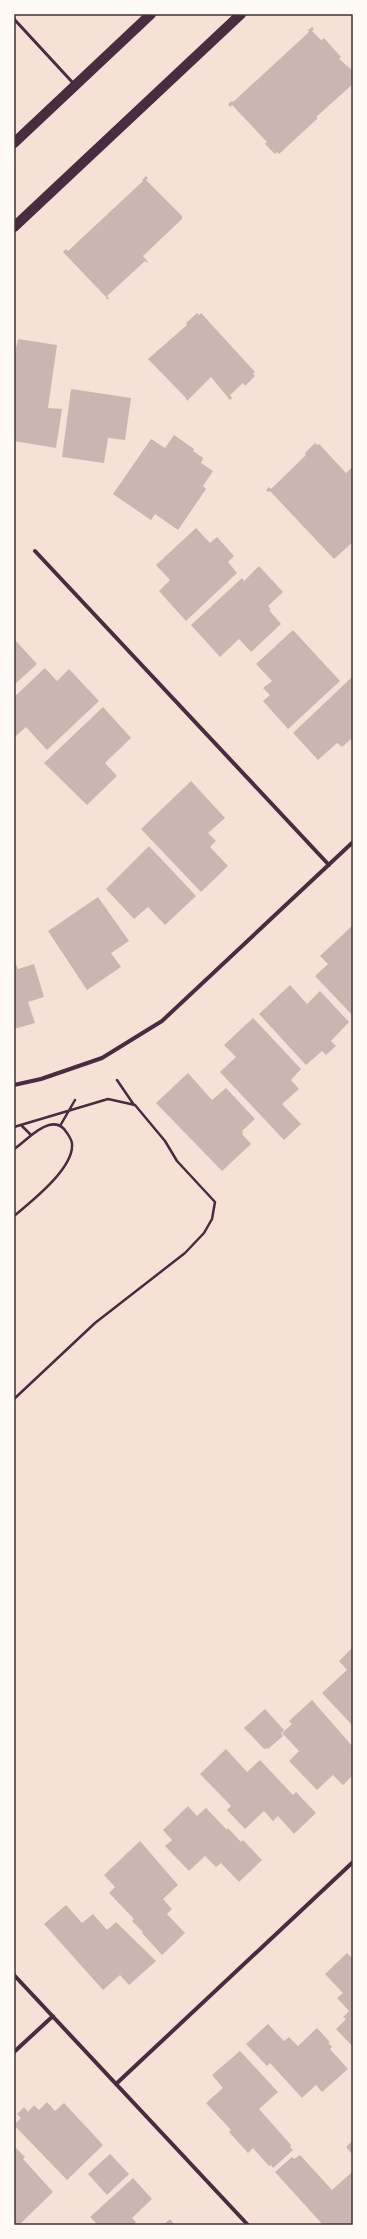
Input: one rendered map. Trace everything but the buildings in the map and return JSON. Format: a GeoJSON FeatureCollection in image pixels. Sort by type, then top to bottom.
{"type":"FeatureCollection","features":[{"type":"Feature","properties":{"kind":"main road"},"geometry":{"type":"LineString","coordinates":[[14,143],[151,14]]}},
{"type":"Feature","properties":{"kind":"main road"},"geometry":{"type":"LineString","coordinates":[[14,227],[241,14]]}},
{"type":"Feature","properties":{"kind":"street"},"geometry":{"type":"LineString","coordinates":[[35,551],[329,865]]}},
{"type":"Feature","properties":{"kind":"street"},"geometry":{"type":"LineString","coordinates":[[14,1085],[41,1079],[102,1058],[162,1021],[353,842]]}},
{"type":"Feature","properties":{"kind":"street"},"geometry":{"type":"LineString","coordinates":[[116,2084],[353,1862]]}},
{"type":"Feature","properties":{"kind":"street"},"geometry":{"type":"LineString","coordinates":[[14,1975],[248,2225]]}},
{"type":"Feature","properties":{"kind":"street"},"geometry":{"type":"LineString","coordinates":[[14,2052],[53,2016]]}},
{"type":"Feature","properties":{"kind":"lane"},"geometry":{"type":"LineString","coordinates":[[14,19],[76,85]]}},
{"type":"Feature","properties":{"kind":"path"},"geometry":{"type":"LineString","coordinates":[[14,1399],[95,1323],[185,1253],[204,1233],[212,1219],[215,1202],[177,1161],[161,1135],[135,1105],[117,1080]]}},
{"type":"Feature","properties":{"kind":"path"},"geometry":{"type":"LineString","coordinates":[[14,1126],[22,1126],[108,1099],[135,1105]]}},
{"type":"Feature","properties":{"kind":"path"},"geometry":{"type":"LineString","coordinates":[[60,1126],[75,1100]]}},
{"type":"Feature","properties":{"kind":"path"},"geometry":{"type":"LineString","coordinates":[[14,1149],[31,1135],[49,1125],[60,1126],[65,1129],[72,1142],[72,1151],[67,1163],[50,1184],[14,1216]]}},
{"type":"Feature","properties":{"kind":"path"},"geometry":{"type":"LineString","coordinates":[[22,1126],[31,1135]]}}]}
